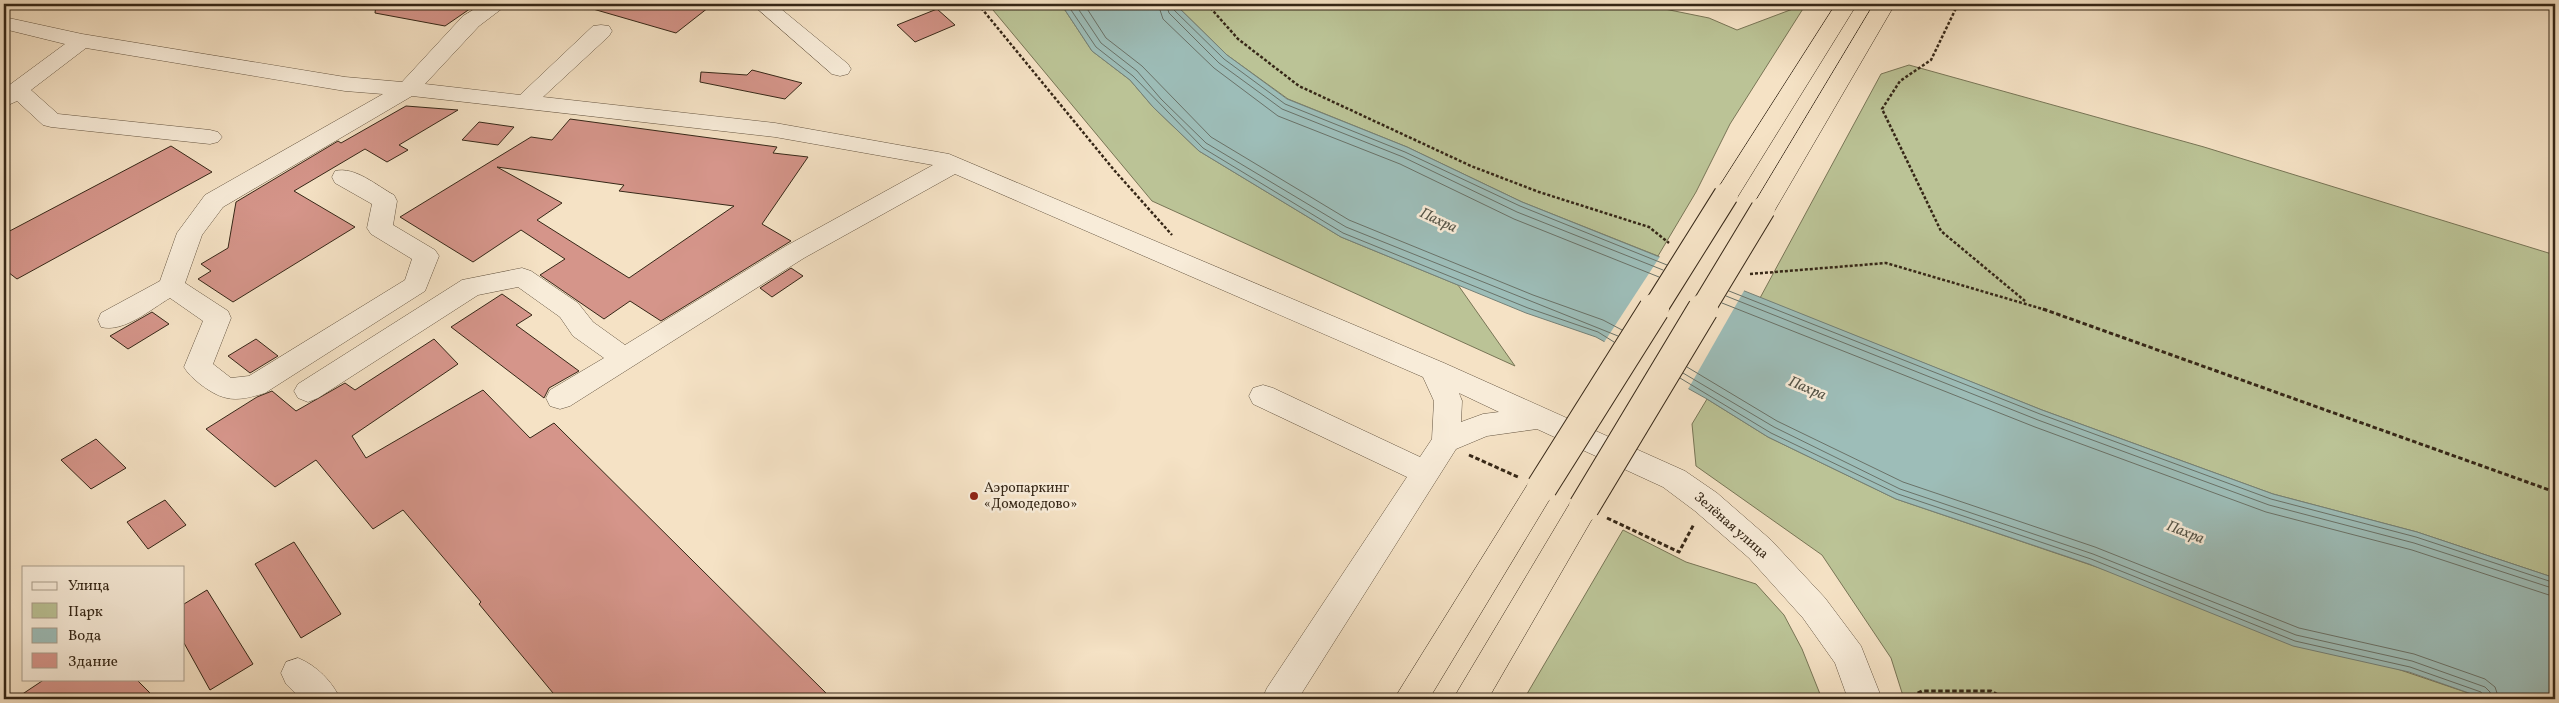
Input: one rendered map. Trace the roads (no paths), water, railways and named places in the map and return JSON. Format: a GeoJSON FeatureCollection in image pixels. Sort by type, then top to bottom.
{"type":"FeatureCollection","features":[{"type":"Feature","properties":{"kind":"highway"},"geometry":{"type":"LineString","coordinates":[[1411,699],[1846,4]]}},
{"type":"Feature","properties":{"kind":"highway"},"geometry":{"type":"LineString","coordinates":[[1470,699],[1884,4]]}},
{"type":"Feature","properties":{"kind":"street"},"geometry":{"type":"LineString","coordinates":[[111,320],[171,286],[190,233],[214,201],[408,89],[471,21],[497,4]]}},
{"type":"Feature","properties":{"kind":"street"},"geometry":{"type":"LineString","coordinates":[[762,4],[840,69]]}},
{"type":"Feature","properties":{"kind":"street","name":"Зелёная улица"},"geometry":{"type":"LineString","coordinates":[[4,23],[82,41],[345,84],[526,101],[775,130],[941,159],[1434,370],[1674,479],[1706,502],[1760,549],[1814,608],[1850,656],[1865,699]]}},
{"type":"Feature","properties":{"kind":"street"},"geometry":{"type":"LineString","coordinates":[[526,101],[601,31]]}},
{"type":"Feature","properties":{"kind":"street"},"geometry":{"type":"LineString","coordinates":[[82,41],[11,95],[51,120],[210,138]]}},
{"type":"Feature","properties":{"kind":"street"},"geometry":{"type":"LineString","coordinates":[[560,398],[795,252],[954,164]]}},
{"type":"Feature","properties":{"kind":"street"},"geometry":{"type":"LineString","coordinates":[[171,286],[218,318],[198,367],[226,390],[255,386],[416,285],[426,256],[380,228],[385,201],[344,177]]}},
{"type":"Feature","properties":{"kind":"street"},"geometry":{"type":"LineString","coordinates":[[308,391],[471,287],[522,277],[570,310],[582,329],[624,358]]}},
{"type":"Feature","properties":{"kind":"street"},"geometry":{"type":"LineString","coordinates":[[1279,699],[1445,442],[1448,401],[1434,370]]}},
{"type":"Feature","properties":{"kind":"street"},"geometry":{"type":"LineString","coordinates":[[1263,396],[1426,474]]}},
{"type":"Feature","properties":{"kind":"street"},"geometry":{"type":"LineString","coordinates":[[1445,442],[1483,425],[1539,418]]}},
{"type":"Feature","properties":{"kind":"street"},"geometry":{"type":"LineString","coordinates":[[298,673],[323,699]]}},
{"type":"Feature","properties":{"kind":"water","name":"Пахра"},"geometry":{"type":"Polygon","coordinates":[[[1061,4],[1175,4],[1227,55],[1287,99],[1407,147],[1522,202],[2042,410],[2273,494],[2417,532],[2555,578],[2555,699],[2486,699],[2409,672],[2293,646],[2089,564],[1896,499],[1768,437],[1707,399],[1596,337],[1526,313],[1341,237],[1199,151],[1153,107],[1130,80],[1092,51],[1061,4]]]}},
{"type":"Feature","properties":{"kind":"place","name":"Аэропаркинг «Домодедово»"},"geometry":{"type":"Point","coordinates":[974,496]}}]}
